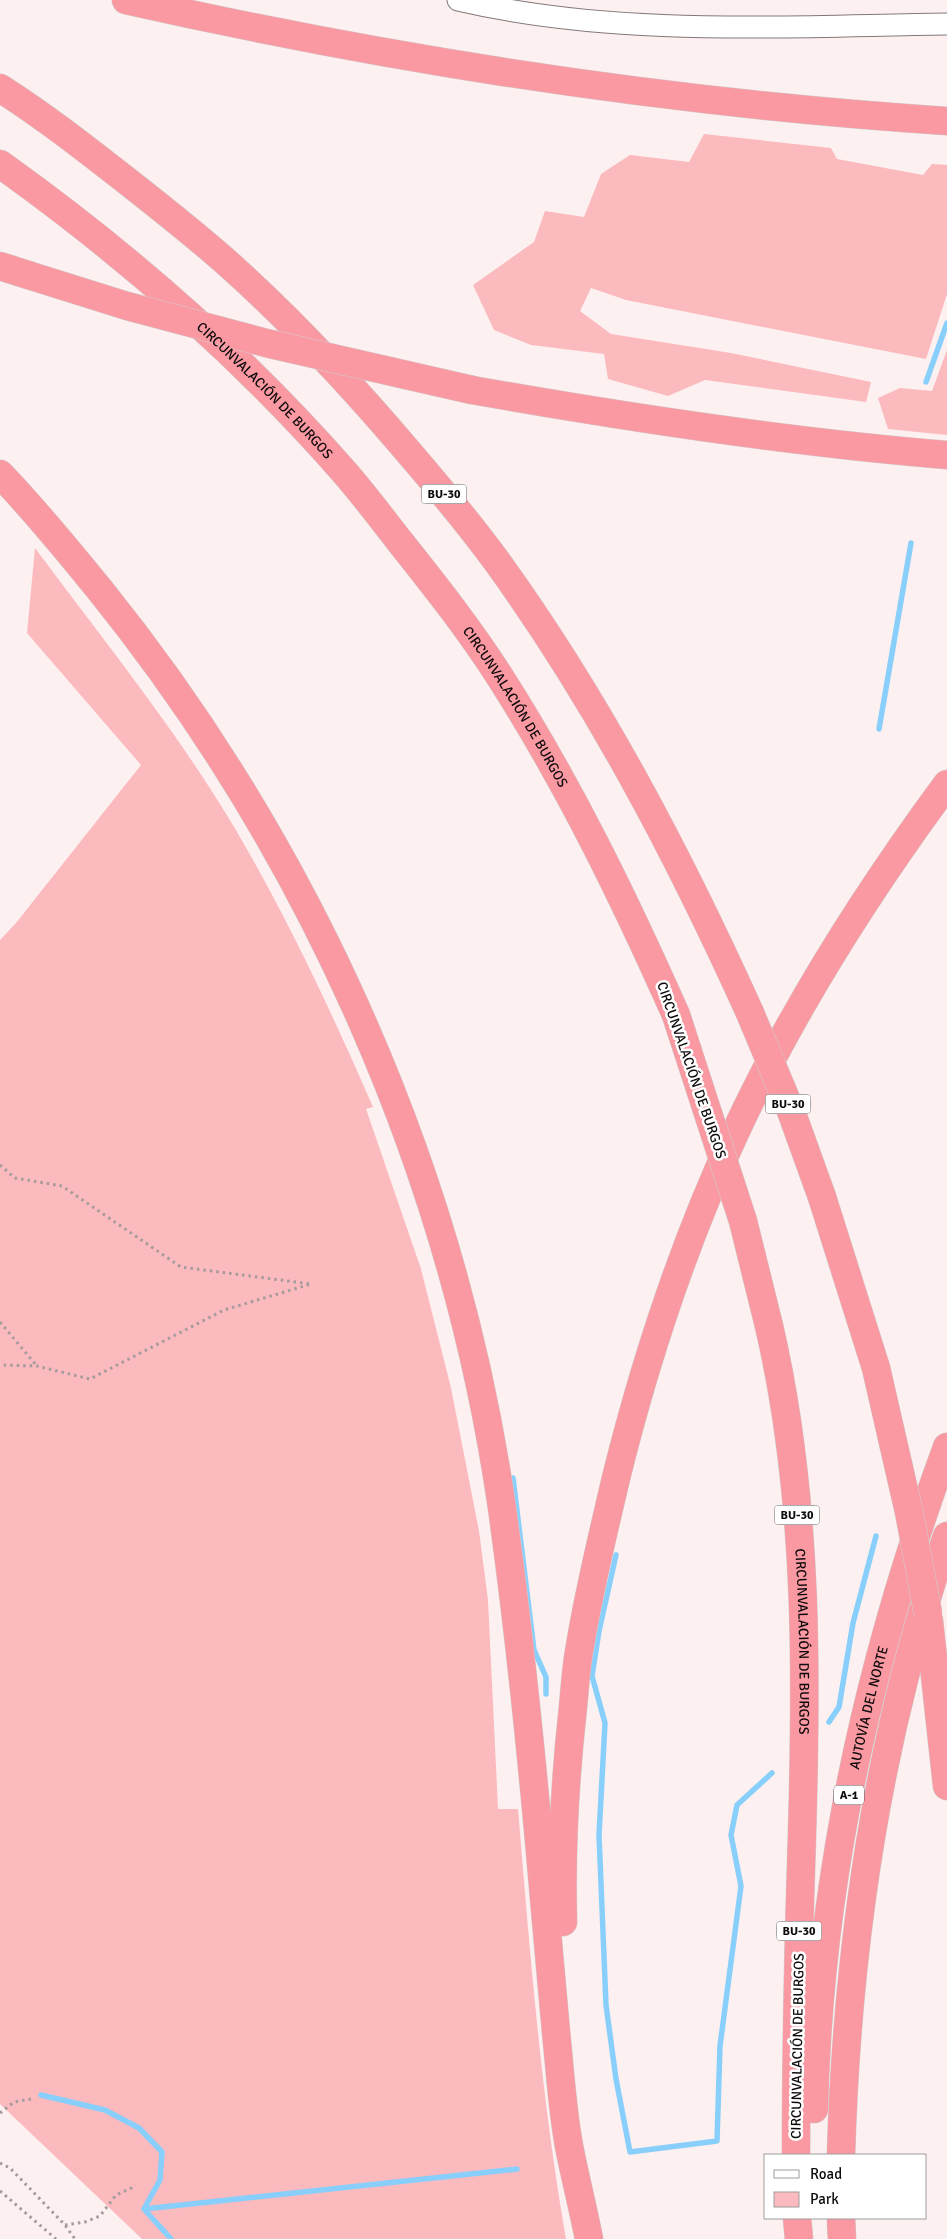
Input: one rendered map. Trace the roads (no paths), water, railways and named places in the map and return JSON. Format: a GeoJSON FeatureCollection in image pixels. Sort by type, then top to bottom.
{"type":"FeatureCollection","features":[{"type":"Feature","properties":{"kind":"highway"},"geometry":{"type":"LineString","coordinates":[[126,0],[320,40],[552,79],[713,100],[826,112],[947,121]]}},
{"type":"Feature","properties":{"kind":"highway","name":"BU-30"},"geometry":{"type":"LineString","coordinates":[[0,88],[106,165],[235,270],[358,393],[450,501],[498,563],[581,688],[674,850],[705,913],[792,1111],[822,1197],[876,1368],[909,1512],[928,1613],[931,1655],[947,1786]]}},
{"type":"Feature","properties":{"kind":"highway","name":"CIRCUNVALACIÓN DE BURGOS"},"geometry":{"type":"LineString","coordinates":[[0,164],[51,200],[177,302],[270,392],[346,474],[449,603],[499,676],[588,826],[633,918],[676,1016],[743,1221],[768,1326],[790,1446],[801,1553],[805,1758],[796,2154]]}},
{"type":"Feature","properties":{"kind":"highway"},"geometry":{"type":"LineString","coordinates":[[0,266],[127,306],[266,343],[472,390],[615,415],[740,434],[947,455]]}},
{"type":"Feature","properties":{"kind":"highway"},"geometry":{"type":"LineString","coordinates":[[0,474],[30,505],[131,629],[183,700],[270,837],[304,900],[366,1031],[395,1101],[424,1183],[447,1256],[471,1344],[488,1419],[500,1500],[530,1749],[560,2079],[568,2143],[590,2239]]}},
{"type":"Feature","properties":{"kind":"highway"},"geometry":{"type":"LineString","coordinates":[[584,2212],[564,1998],[562,1874],[566,1766],[579,1648],[600,1545],[631,1419],[660,1324],[696,1225],[744,1115],[801,1005],[848,926],[899,849],[947,784]]}},
{"type":"Feature","properties":{"kind":"highway","name":"AUTOVÍA DEL NORTE"},"geometry":{"type":"LineString","coordinates":[[813,2154],[818,2008],[844,1824],[861,1737],[881,1653],[947,1447]]}},
{"type":"Feature","properties":{"kind":"highway","name":"AUTOVÍA DEL NORTE"},"geometry":{"type":"LineString","coordinates":[[842,2154],[844,2076],[853,1969],[873,1832],[883,1776],[908,1668],[947,1536]]}},
{"type":"Feature","properties":{"kind":"highway"},"geometry":{"type":"LineString","coordinates":[[928,1613],[939,1654],[947,1705]]}},
{"type":"Feature","properties":{"kind":"highway"},"geometry":{"type":"LineString","coordinates":[[796,2219],[799,2239]]}},
{"type":"Feature","properties":{"kind":"highway"},"geometry":{"type":"LineString","coordinates":[[811,2239],[812,2219]]}},
{"type":"Feature","properties":{"kind":"highway"},"geometry":{"type":"LineString","coordinates":[[841,2219],[842,2239]]}},
{"type":"Feature","properties":{"kind":"street"},"geometry":{"type":"LineString","coordinates":[[458,0],[484,6],[553,16],[636,24],[707,26],[947,24]]}},
{"type":"Feature","properties":{"kind":"waterway"},"geometry":{"type":"LineString","coordinates":[[926,382],[947,323]]}},
{"type":"Feature","properties":{"kind":"waterway"},"geometry":{"type":"LineString","coordinates":[[879,729],[911,543]]}},
{"type":"Feature","properties":{"kind":"waterway"},"geometry":{"type":"LineString","coordinates":[[513,1478],[534,1650],[546,1677],[546,1694]]}},
{"type":"Feature","properties":{"kind":"waterway"},"geometry":{"type":"LineString","coordinates":[[829,1722],[839,1707],[853,1623],[876,1536]]}},
{"type":"Feature","properties":{"kind":"waterway"},"geometry":{"type":"LineString","coordinates":[[616,1555],[599,1631],[592,1676],[605,1723],[599,1835],[606,2005],[616,2079],[630,2152],[717,2141],[720,2046],[741,1886],[731,1835],[737,1805],[772,1773]]}},
{"type":"Feature","properties":{"kind":"waterway"},"geometry":{"type":"LineString","coordinates":[[41,2095],[105,2110],[139,2128],[162,2152],[160,2180],[144,2209]]}},
{"type":"Feature","properties":{"kind":"waterway"},"geometry":{"type":"LineString","coordinates":[[144,2209],[517,2169]]}},
{"type":"Feature","properties":{"kind":"waterway"},"geometry":{"type":"LineString","coordinates":[[144,2209],[171,2239]]}}]}
